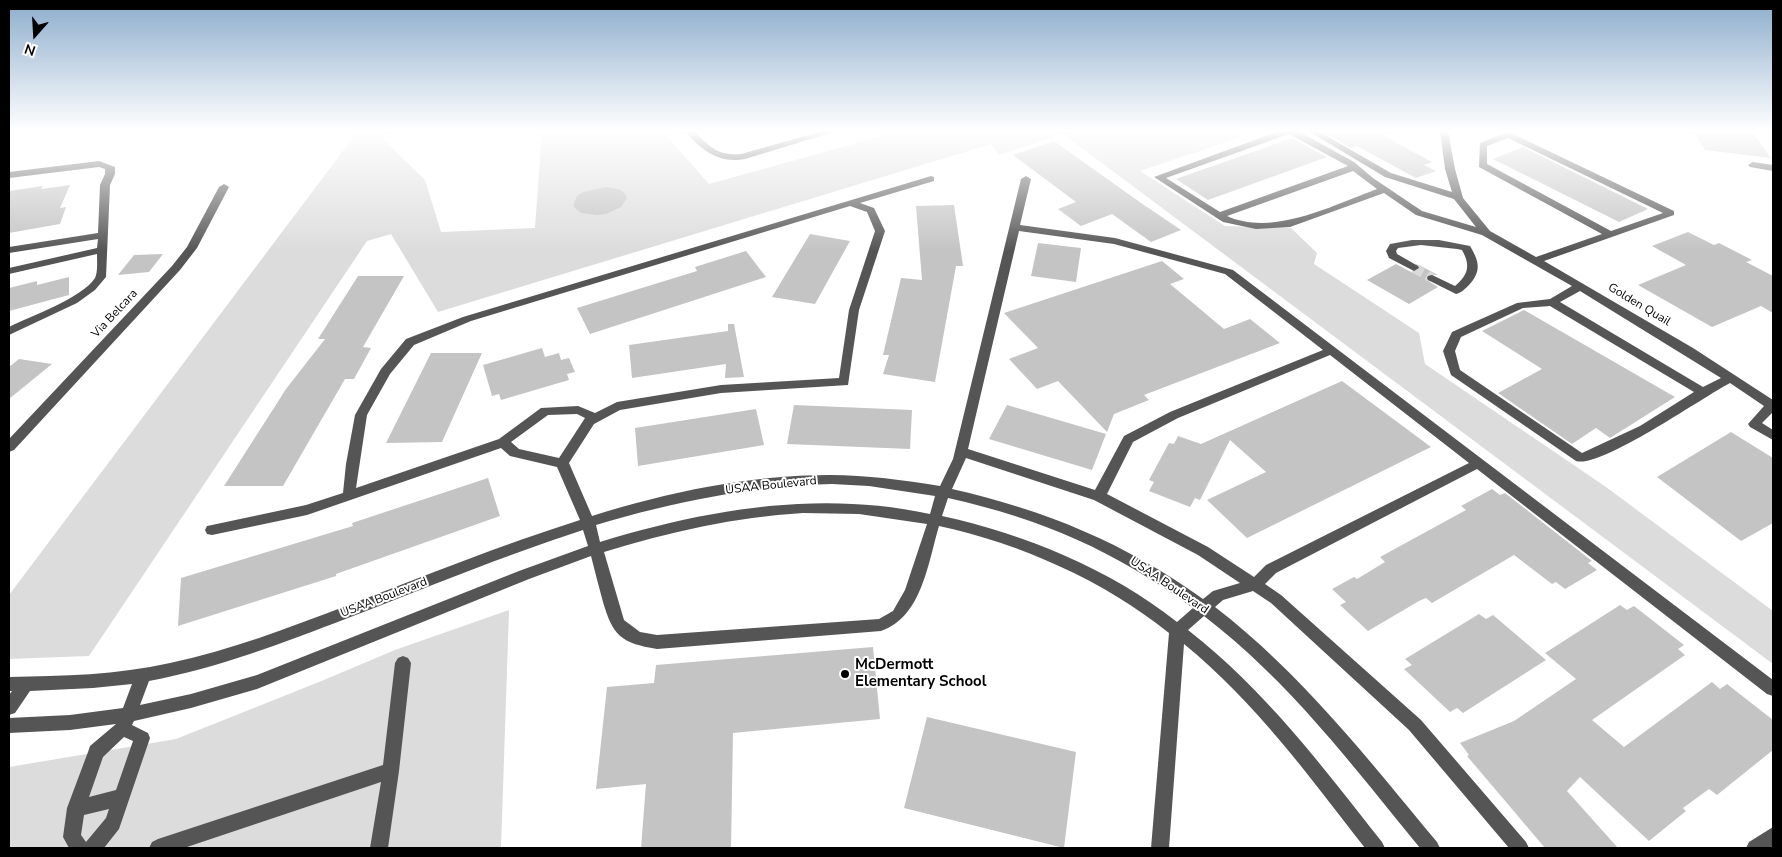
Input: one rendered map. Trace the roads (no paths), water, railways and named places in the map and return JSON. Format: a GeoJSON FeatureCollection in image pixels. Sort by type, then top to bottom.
{"type":"FeatureCollection","features":[{"type":"Feature","properties":{"kind":"street"},"geometry":{"type":"LineString","coordinates":[[9,175],[42,171]]}},
{"type":"Feature","properties":{"kind":"street"},"geometry":{"type":"LineString","coordinates":[[9,331],[73,301],[91,288],[101,277],[105,185],[110,171]]}},
{"type":"Feature","properties":{"kind":"street"},"geometry":{"type":"LineString","coordinates":[[1176,171],[1159,177],[1226,220],[1256,226],[1286,225],[1384,190]]}},
{"type":"Feature","properties":{"kind":"street"},"geometry":{"type":"LineString","coordinates":[[1219,216],[1343,171]]}},
{"type":"Feature","properties":{"kind":"street"},"geometry":{"type":"LineString","coordinates":[[1359,171],[1419,213],[1486,233]]}},
{"type":"Feature","properties":{"kind":"street"},"geometry":{"type":"LineString","coordinates":[[1381,171],[1388,175],[1458,197]]}},
{"type":"Feature","properties":{"kind":"street"},"geometry":{"type":"LineString","coordinates":[[1451,171],[1458,197],[1486,233]]}},
{"type":"Feature","properties":{"kind":"street"},"geometry":{"type":"LineString","coordinates":[[1491,171],[1609,234]]}},
{"type":"Feature","properties":{"kind":"street"},"geometry":{"type":"LineString","coordinates":[[1535,261],[1671,213],[1583,171]]}},
{"type":"Feature","properties":{"kind":"street"},"geometry":{"type":"LineString","coordinates":[[349,496],[352,464],[361,415],[385,372],[410,342],[468,319],[932,179]]}},
{"type":"Feature","properties":{"kind":"street"},"geometry":{"type":"LineString","coordinates":[[562,463],[588,522],[617,623],[626,634],[639,639],[657,642],[881,625],[898,615],[912,592],[943,493],[961,452],[1026,179]]}},
{"type":"Feature","properties":{"kind":"street","name":"Via Belcara"},"geometry":{"type":"LineString","coordinates":[[9,447],[176,268],[192,248],[224,187]]}},
{"type":"Feature","properties":{"kind":"street"},"geometry":{"type":"LineString","coordinates":[[562,463],[590,422],[617,406],[721,389],[844,382],[854,310],[880,232],[871,210],[850,203]]}},
{"type":"Feature","properties":{"kind":"street"},"geometry":{"type":"LineString","coordinates":[[1015,227],[1115,241],[1229,272],[1773,689]]}},
{"type":"Feature","properties":{"kind":"street"},"geometry":{"type":"LineString","coordinates":[[1414,268],[1393,256],[1391,251],[1394,246],[1402,243],[1425,242],[1466,248],[1486,233]]}},
{"type":"Feature","properties":{"kind":"street","name":"Golden Quail"},"geometry":{"type":"LineString","coordinates":[[1486,233],[1581,286],[1773,406]]}},
{"type":"Feature","properties":{"kind":"street"},"geometry":{"type":"LineString","coordinates":[[9,250],[103,235]]}},
{"type":"Feature","properties":{"kind":"street"},"geometry":{"type":"LineString","coordinates":[[1432,278],[1456,291],[1467,282],[1475,270],[1474,260],[1466,248]]}},
{"type":"Feature","properties":{"kind":"street"},"geometry":{"type":"LineString","coordinates":[[9,271],[102,250]]}},
{"type":"Feature","properties":{"kind":"street"},"geometry":{"type":"LineString","coordinates":[[1581,286],[1552,302],[1521,305],[1456,335],[1449,351],[1455,372],[1581,458],[1606,450],[1674,413],[1703,392],[1730,378]]}},
{"type":"Feature","properties":{"kind":"street"},"geometry":{"type":"LineString","coordinates":[[1552,302],[1703,392]]}},
{"type":"Feature","properties":{"kind":"street"},"geometry":{"type":"LineString","coordinates":[[1099,496],[1128,439],[1174,415],[1332,350]]}},
{"type":"Feature","properties":{"kind":"street"},"geometry":{"type":"LineString","coordinates":[[1773,406],[1754,424],[1773,436]]}},
{"type":"Feature","properties":{"kind":"street"},"geometry":{"type":"LineString","coordinates":[[212,530],[307,510],[503,442],[545,411],[578,410],[596,418]]}},
{"type":"Feature","properties":{"kind":"street"},"geometry":{"type":"LineString","coordinates":[[503,442],[516,453],[562,463]]}},
{"type":"Feature","properties":{"kind":"street"},"geometry":{"type":"LineString","coordinates":[[961,452],[1099,496],[1203,551],[1276,599],[1415,725],[1520,848]]}},
{"type":"Feature","properties":{"kind":"street"},"geometry":{"type":"LineString","coordinates":[[1160,848],[1177,631],[1218,595],[1255,585],[1272,569],[1479,463]]}},
{"type":"Feature","properties":{"kind":"street","name":"USAA Boulevard"},"geometry":{"type":"LineString","coordinates":[[9,684],[94,682],[144,675],[251,649],[510,549],[621,511],[746,486],[799,480],[855,480],[903,485],[943,493],[1024,514],[1082,534],[1137,562],[1239,635],[1289,682],[1338,736],[1431,848]]}},
{"type":"Feature","properties":{"kind":"street","name":"USAA Boulevard"},"geometry":{"type":"LineString","coordinates":[[9,725],[126,720],[251,684],[519,577],[629,539],[749,514],[799,508],[852,508],[934,520],[992,535],[1066,561],[1116,588],[1211,657],[1258,702],[1376,848]]}},
{"type":"Feature","properties":{"kind":"street"},"geometry":{"type":"LineString","coordinates":[[379,848],[391,771],[403,662]]}},
{"type":"Feature","properties":{"kind":"street"},"geometry":{"type":"LineString","coordinates":[[80,848],[72,837],[76,808],[96,752],[126,720],[144,675]]}},
{"type":"Feature","properties":{"kind":"street"},"geometry":{"type":"LineString","coordinates":[[9,708],[26,684]]}},
{"type":"Feature","properties":{"kind":"street"},"geometry":{"type":"LineString","coordinates":[[93,848],[113,823],[142,738],[126,720]]}},
{"type":"Feature","properties":{"kind":"street"},"geometry":{"type":"LineString","coordinates":[[158,848],[391,771]]}},
{"type":"Feature","properties":{"kind":"street"},"geometry":{"type":"LineString","coordinates":[[76,808],[123,797]]}},
{"type":"Feature","properties":{"kind":"street"},"geometry":{"type":"LineString","coordinates":[[1755,848],[1773,836]]}},
{"type":"Feature","properties":{"kind":"tunnel"},"geometry":{"type":"LineString","coordinates":[[1414,268],[1432,278]]}},
{"type":"Feature","properties":{"kind":"place","name":"McDermott Elementary School"},"geometry":{"type":"Point","coordinates":[845,674]}}]}
